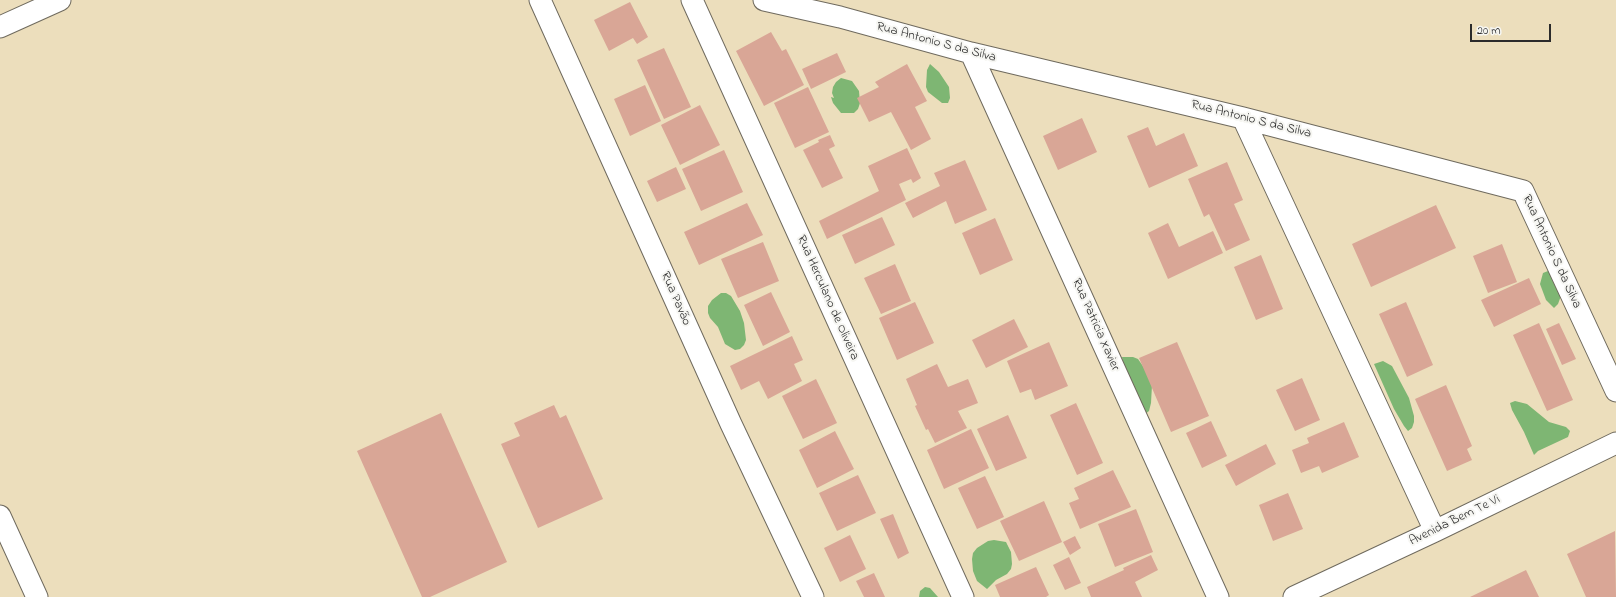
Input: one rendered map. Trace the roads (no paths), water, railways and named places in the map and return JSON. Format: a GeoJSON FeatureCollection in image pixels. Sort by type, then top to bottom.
{"type":"FeatureCollection","features":[{"type":"Feature","properties":{"kind":"street"},"geometry":{"type":"LineString","coordinates":[[0,27],[60,0]]}},
{"type":"Feature","properties":{"kind":"street","name":"Rua Pavão"},"geometry":{"type":"LineString","coordinates":[[540,0],[731,424],[813,597]]}},
{"type":"Feature","properties":{"kind":"street","name":"Rua Herculano de Oliveira"},"geometry":{"type":"LineString","coordinates":[[692,0],[963,597]]}},
{"type":"Feature","properties":{"kind":"street","name":"Rua Antonio S da Silva"},"geometry":{"type":"LineString","coordinates":[[764,0],[840,17],[971,53],[1243,118],[1523,190],[1616,391]]}},
{"type":"Feature","properties":{"kind":"street","name":"Rua Patricia Xavier"},"geometry":{"type":"LineString","coordinates":[[971,53],[1218,597]]}},
{"type":"Feature","properties":{"kind":"street"},"geometry":{"type":"LineString","coordinates":[[1243,118],[1435,531]]}},
{"type":"Feature","properties":{"kind":"street","name":"Avenida Bem Te Vi"},"geometry":{"type":"LineString","coordinates":[[1294,597],[1435,531],[1616,443]]}},
{"type":"Feature","properties":{"kind":"street"},"geometry":{"type":"LineString","coordinates":[[0,516],[38,597]]}}]}
